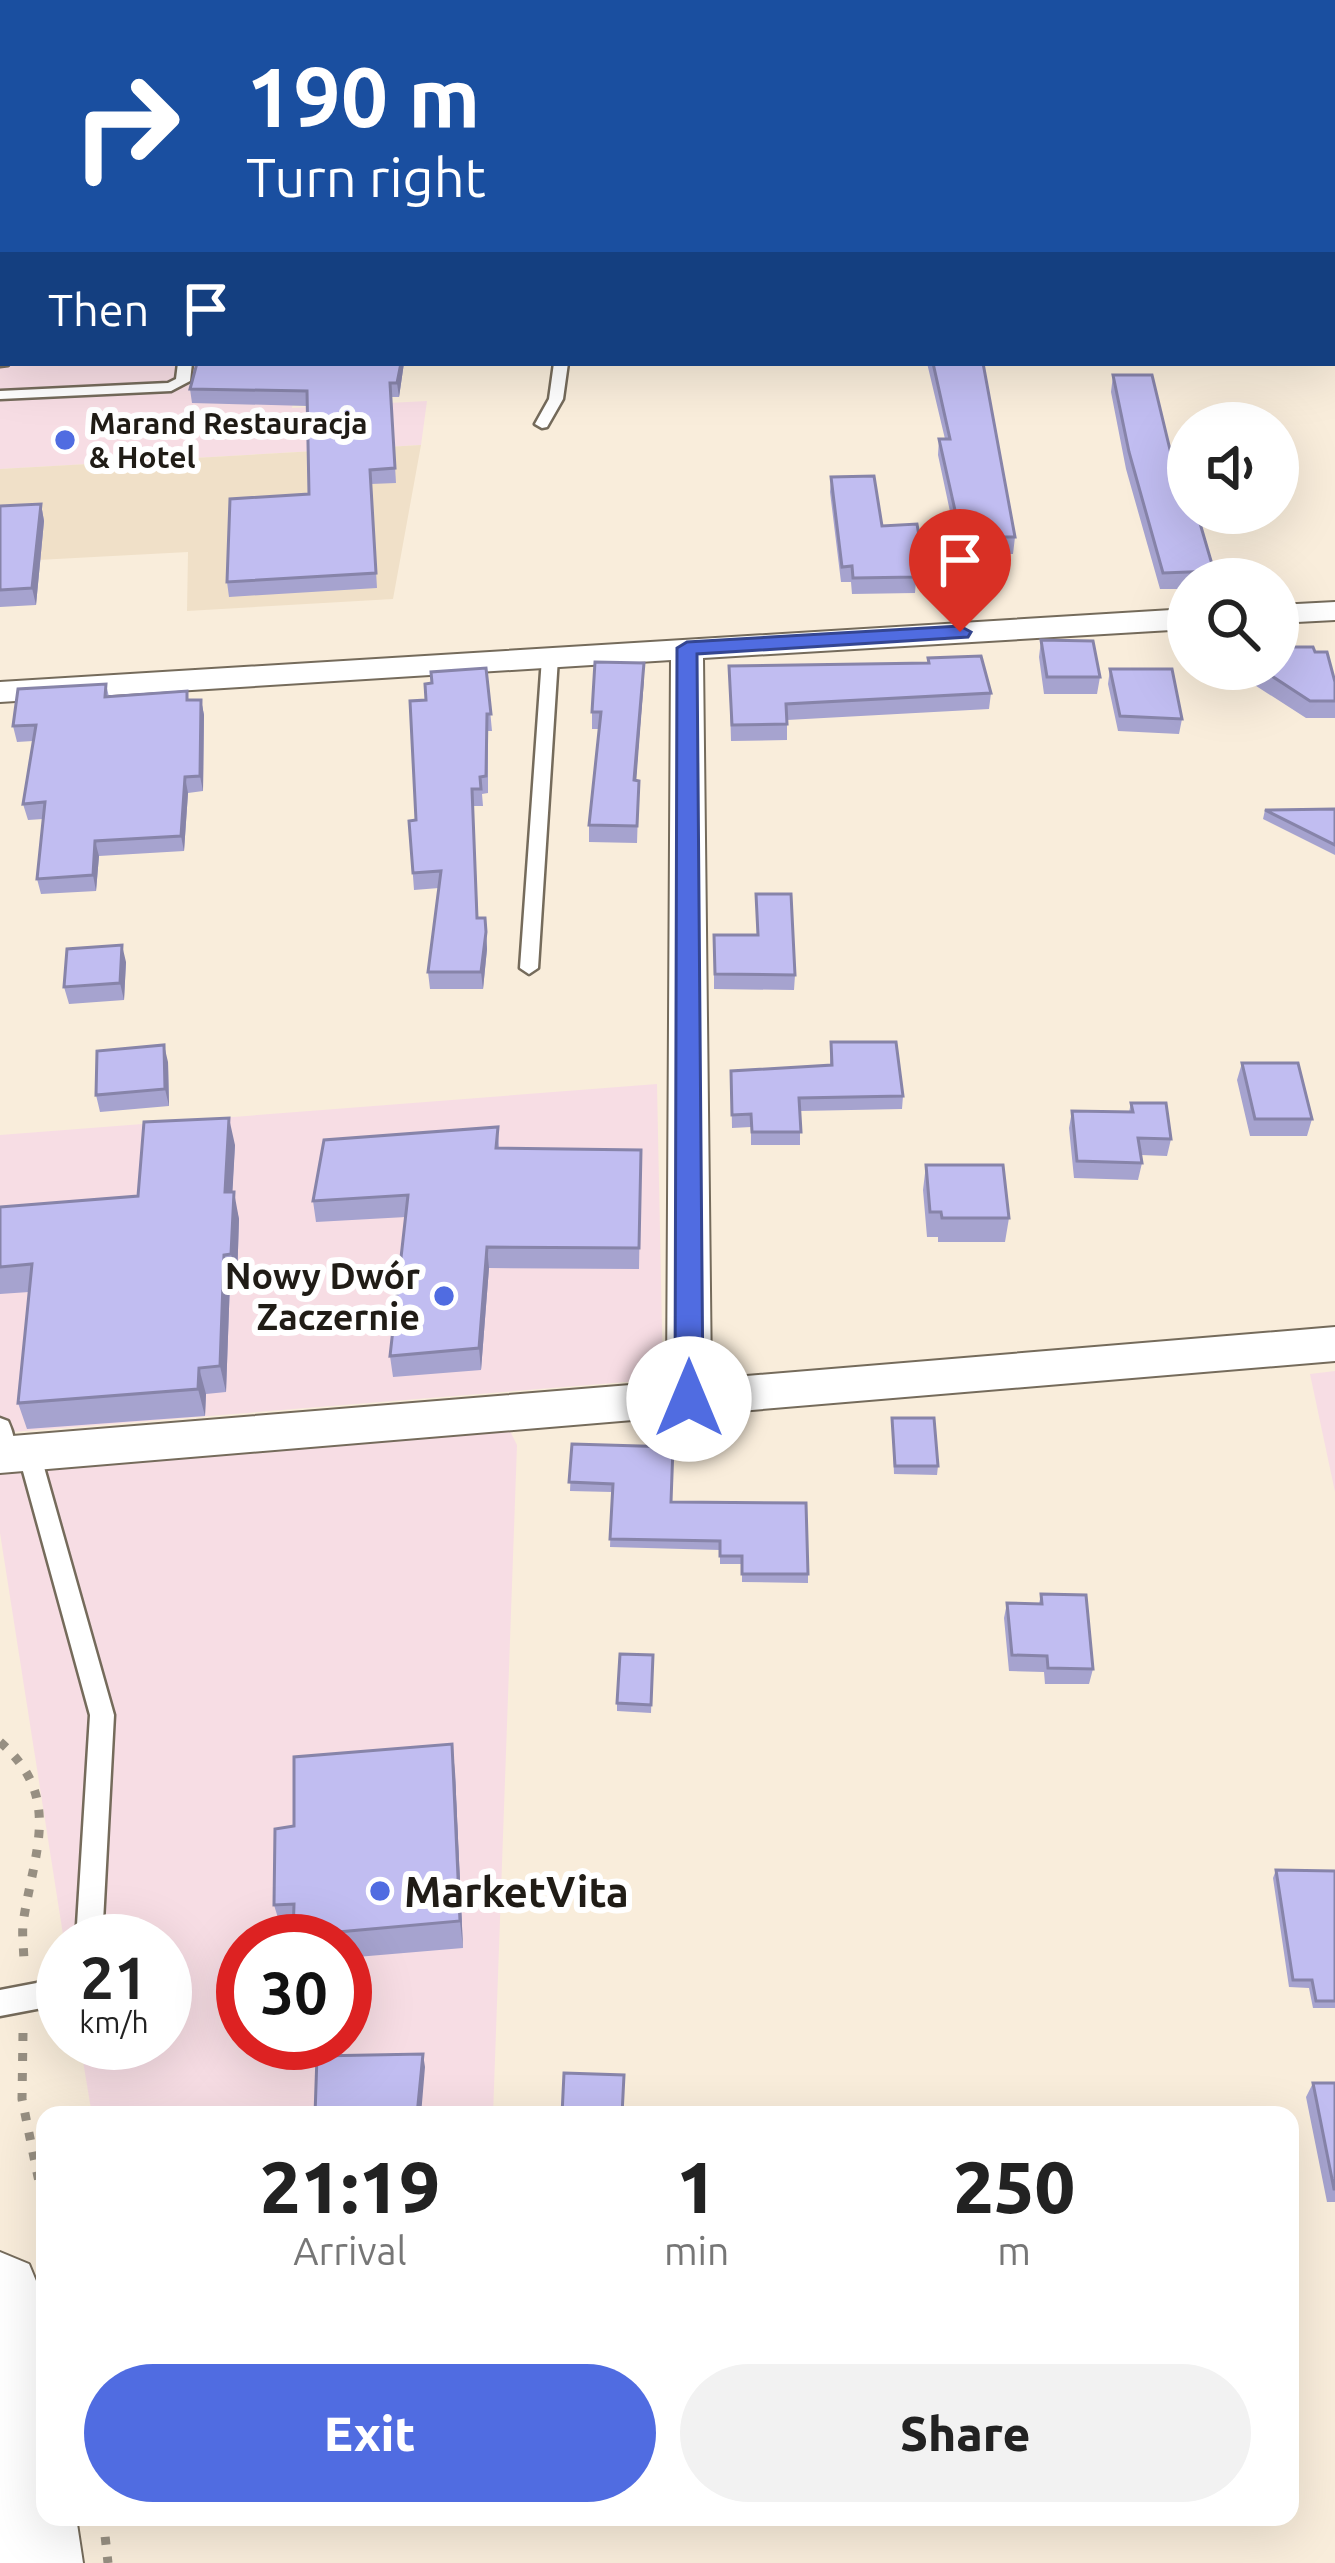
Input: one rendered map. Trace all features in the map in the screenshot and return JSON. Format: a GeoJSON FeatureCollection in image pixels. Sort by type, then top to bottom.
{"type":"FeatureCollection","features":[{"type":"Feature","properties":{"kind":"main road"},"geometry":{"type":"LineString","coordinates":[[0,2293],[39,2563]]}},
{"type":"Feature","properties":{"kind":"street"},"geometry":{"type":"LineString","coordinates":[[1299,613],[1335,611]]}},
{"type":"Feature","properties":{"kind":"street"},"geometry":{"type":"LineString","coordinates":[[0,692],[1167,620]]}},
{"type":"Feature","properties":{"kind":"street"},"geometry":{"type":"LineString","coordinates":[[687,648],[689,1399]]}},
{"type":"Feature","properties":{"kind":"street"},"geometry":{"type":"LineString","coordinates":[[8,1447],[689,1399],[1335,1343]]}},
{"type":"Feature","properties":{"kind":"lane"},"geometry":{"type":"LineString","coordinates":[[0,395],[172,388],[183,381],[185,366]]}},
{"type":"Feature","properties":{"kind":"lane"},"geometry":{"type":"LineString","coordinates":[[542,424],[556,399],[561,366]]}},
{"type":"Feature","properties":{"kind":"lane"},"geometry":{"type":"LineString","coordinates":[[529,968],[550,658]]}},
{"type":"Feature","properties":{"kind":"lane"},"geometry":{"type":"LineString","coordinates":[[8,1447],[102,1715],[90,1914]]}},
{"type":"Feature","properties":{"kind":"path"},"geometry":{"type":"LineString","coordinates":[[0,1742],[14,1751],[38,1801],[42,1847],[25,1909],[12,2001],[22,2099],[36,2167]]}},
{"type":"Feature","properties":{"kind":"shaded area"},"geometry":{"type":"Polygon","coordinates":[[[0,366],[300,366],[292,408],[427,401],[421,445],[0,469],[0,366]]]}},
{"type":"Feature","properties":{"kind":"shaded area"},"geometry":{"type":"Polygon","coordinates":[[[421,445],[393,599],[187,611],[188,552],[0,562],[0,469],[421,445]]]}},
{"type":"Feature","properties":{"kind":"shaded area"},"geometry":{"type":"Polygon","coordinates":[[[657,1084],[663,1379],[0,1433],[0,1135],[657,1084]]]}},
{"type":"Feature","properties":{"kind":"shaded area"},"geometry":{"type":"Polygon","coordinates":[[[1335,1371],[1335,1492],[1310,1374],[1335,1371]]]}},
{"type":"Feature","properties":{"kind":"shaded area"},"geometry":{"type":"Polygon","coordinates":[[[509,1429],[517,1445],[493,2106],[90,2106],[84,2070],[192,2070],[192,1914],[60,1914],[0,1533],[0,1467],[509,1429]]]}},
{"type":"Feature","properties":{"kind":"building"},"geometry":{"type":"Polygon","coordinates":[[[196,366],[400,366],[397,383],[390,383],[395,468],[370,470],[376,573],[227,582],[230,499],[309,494],[307,391],[190,389],[196,366]]]}},
{"type":"Feature","properties":{"kind":"building"},"geometry":{"type":"Polygon","coordinates":[[[934,366],[984,366],[1015,537],[961,537],[939,439],[950,439],[934,366]]]}},
{"type":"Feature","properties":{"kind":"building"},"geometry":{"type":"Polygon","coordinates":[[[1113,375],[1152,375],[1167,437],[1167,534],[1203,534],[1210,558],[1167,558],[1167,573],[1163,573],[1113,375]]]}},
{"type":"Feature","properties":{"kind":"building"},"geometry":{"type":"Polygon","coordinates":[[[874,476],[882,526],[917,524],[924,565],[914,566],[916,577],[853,578],[852,566],[842,567],[831,477],[874,476]]]}},
{"type":"Feature","properties":{"kind":"building"},"geometry":{"type":"Polygon","coordinates":[[[41,504],[32,588],[0,590],[0,506],[41,504]]]}},
{"type":"Feature","properties":{"kind":"building"},"geometry":{"type":"Polygon","coordinates":[[[1041,640],[1093,641],[1100,677],[1047,677],[1041,640]]]}},
{"type":"Feature","properties":{"kind":"building"},"geometry":{"type":"Polygon","coordinates":[[[1299,647],[1327,652],[1335,682],[1335,701],[1310,701],[1293,690],[1299,690],[1299,647]]]}},
{"type":"Feature","properties":{"kind":"building"},"geometry":{"type":"Polygon","coordinates":[[[981,656],[991,693],[786,704],[787,724],[732,725],[729,666],[929,663],[928,658],[981,656]]]}},
{"type":"Feature","properties":{"kind":"building"},"geometry":{"type":"Polygon","coordinates":[[[595,662],[644,663],[634,780],[639,781],[637,826],[589,825],[601,712],[592,712],[595,662]]]}},
{"type":"Feature","properties":{"kind":"building"},"geometry":{"type":"Polygon","coordinates":[[[486,668],[491,714],[487,714],[486,776],[480,777],[481,789],[472,789],[477,918],[485,918],[486,932],[481,972],[428,972],[441,871],[413,873],[409,821],[416,820],[410,701],[426,700],[425,684],[432,683],[431,672],[486,668]]]}},
{"type":"Feature","properties":{"kind":"building"},"geometry":{"type":"Polygon","coordinates":[[[1110,669],[1167,669],[1167,690],[1176,690],[1182,719],[1120,716],[1110,669]]]}},
{"type":"Feature","properties":{"kind":"building"},"geometry":{"type":"Polygon","coordinates":[[[106,684],[105,697],[187,691],[187,700],[201,700],[200,776],[185,777],[181,836],[95,841],[93,875],[37,879],[45,802],[23,804],[36,725],[13,726],[18,689],[106,684]]]}},
{"type":"Feature","properties":{"kind":"building"},"geometry":{"type":"Polygon","coordinates":[[[1335,809],[1335,845],[1265,810],[1335,809]]]}},
{"type":"Feature","properties":{"kind":"building"},"geometry":{"type":"Polygon","coordinates":[[[756,894],[791,894],[795,975],[715,974],[714,935],[758,935],[756,894]]]}},
{"type":"Feature","properties":{"kind":"building"},"geometry":{"type":"Polygon","coordinates":[[[122,945],[120,983],[64,987],[67,949],[122,945]]]}},
{"type":"Feature","properties":{"kind":"building"},"geometry":{"type":"Polygon","coordinates":[[[831,1042],[896,1042],[903,1096],[799,1098],[801,1132],[752,1132],[751,1114],[732,1115],[731,1071],[832,1065],[831,1042]]]}},
{"type":"Feature","properties":{"kind":"building"},"geometry":{"type":"Polygon","coordinates":[[[164,1045],[165,1089],[96,1095],[97,1051],[164,1045]]]}},
{"type":"Feature","properties":{"kind":"building"},"geometry":{"type":"Polygon","coordinates":[[[1242,1063],[1298,1063],[1312,1119],[1255,1119],[1242,1063]]]}},
{"type":"Feature","properties":{"kind":"building"},"geometry":{"type":"Polygon","coordinates":[[[1131,1103],[1166,1103],[1171,1139],[1138,1138],[1142,1163],[1077,1161],[1072,1111],[1133,1112],[1131,1103]]]}},
{"type":"Feature","properties":{"kind":"building"},"geometry":{"type":"Polygon","coordinates":[[[229,1118],[225,1192],[234,1192],[231,1254],[224,1255],[220,1366],[199,1368],[198,1389],[18,1403],[32,1264],[0,1267],[0,1207],[138,1196],[144,1122],[229,1118]]]}},
{"type":"Feature","properties":{"kind":"building"},"geometry":{"type":"Polygon","coordinates":[[[498,1127],[496,1148],[641,1150],[639,1248],[487,1247],[479,1348],[390,1356],[408,1195],[313,1201],[324,1140],[498,1127]]]}},
{"type":"Feature","properties":{"kind":"building"},"geometry":{"type":"Polygon","coordinates":[[[926,1165],[1003,1165],[1009,1218],[942,1218],[941,1212],[930,1212],[926,1165]]]}},
{"type":"Feature","properties":{"kind":"building"},"geometry":{"type":"Polygon","coordinates":[[[892,1418],[934,1418],[938,1466],[895,1466],[892,1418]]]}},
{"type":"Feature","properties":{"kind":"building"},"geometry":{"type":"Polygon","coordinates":[[[572,1444],[673,1447],[671,1502],[806,1503],[808,1574],[742,1574],[742,1556],[720,1556],[720,1541],[610,1539],[613,1484],[569,1482],[572,1444]]]}},
{"type":"Feature","properties":{"kind":"building"},"geometry":{"type":"Polygon","coordinates":[[[1041,1594],[1086,1595],[1093,1669],[1048,1668],[1047,1656],[1012,1655],[1007,1603],[1042,1604],[1041,1594]]]}},
{"type":"Feature","properties":{"kind":"building"},"geometry":{"type":"Polygon","coordinates":[[[620,1654],[653,1655],[651,1705],[617,1703],[620,1654]]]}},
{"type":"Feature","properties":{"kind":"building"},"geometry":{"type":"Polygon","coordinates":[[[452,1744],[460,1921],[372,1929],[372,1914],[294,1914],[294,1904],[274,1905],[275,1829],[294,1826],[294,1757],[452,1744]]]}},
{"type":"Feature","properties":{"kind":"building"},"geometry":{"type":"Polygon","coordinates":[[[1276,1870],[1335,1871],[1335,2001],[1316,2001],[1312,1980],[1293,1980],[1276,1870]]]}},
{"type":"Feature","properties":{"kind":"building"},"geometry":{"type":"Polygon","coordinates":[[[423,2054],[418,2106],[315,2106],[317,2070],[372,2070],[372,2055],[423,2054]]]}},
{"type":"Feature","properties":{"kind":"building"},"geometry":{"type":"Polygon","coordinates":[[[564,2073],[624,2075],[622,2106],[562,2106],[564,2073]]]}},
{"type":"Feature","properties":{"kind":"building"},"geometry":{"type":"Polygon","coordinates":[[[1313,2083],[1335,2083],[1335,2189],[1334,2189],[1313,2083]]]}},
{"type":"Feature","properties":{"kind":"place","name":"Marand Restauracja & Hotel"},"geometry":{"type":"Point","coordinates":[65,440]}},
{"type":"Feature","properties":{"kind":"place","name":"Nowy Dwór Zaczernie"},"geometry":{"type":"Point","coordinates":[444,1296]}},
{"type":"Feature","properties":{"kind":"place","name":"MarketVita"},"geometry":{"type":"Point","coordinates":[380,1891]}},
{"type":"Feature","properties":{"kind":"route"},"geometry":{"type":"LineString","coordinates":[[689,1399],[687,648],[960,632]]}}]}
